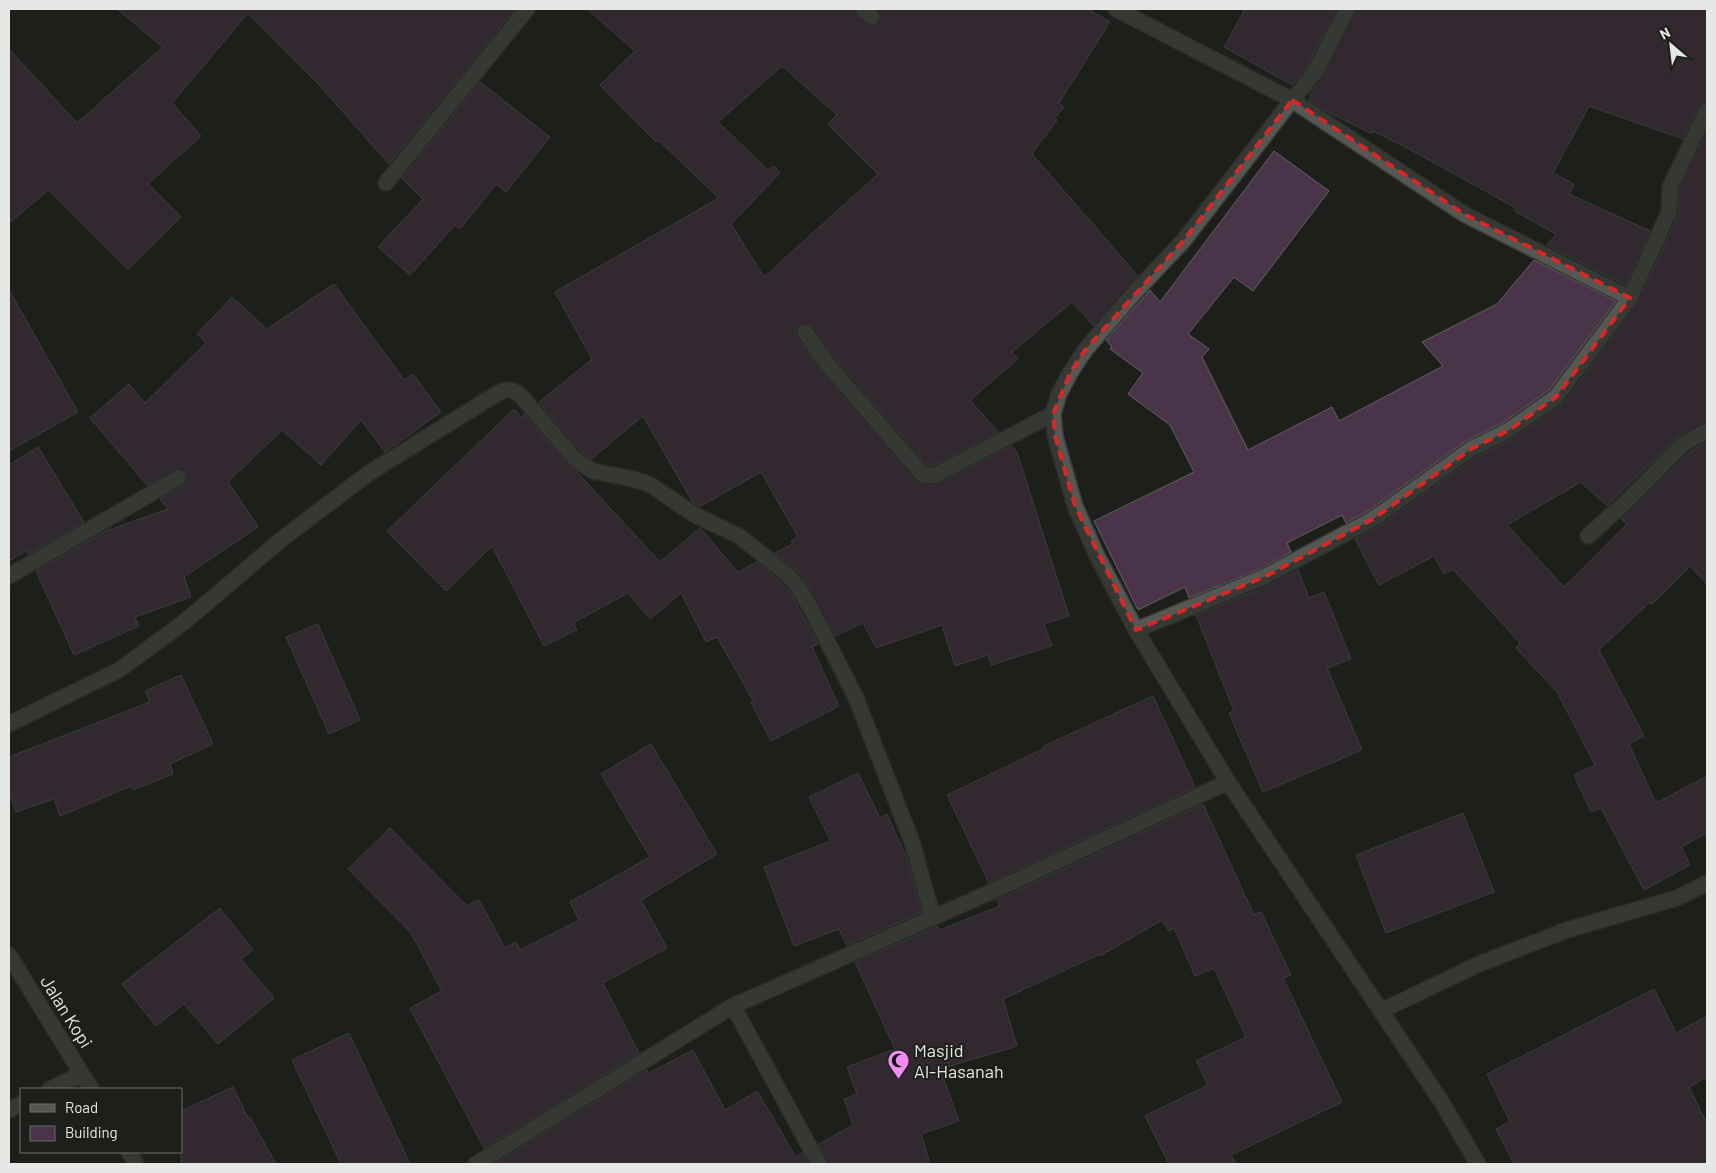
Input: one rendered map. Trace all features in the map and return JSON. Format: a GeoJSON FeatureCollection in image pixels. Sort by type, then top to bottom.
{"type":"FeatureCollection","features":[{"type":"Feature","properties":{"kind":"street"},"geometry":{"type":"LineString","coordinates":[[386,183],[527,9]]}},
{"type":"Feature","properties":{"kind":"street"},"geometry":{"type":"LineString","coordinates":[[1116,9],[1292,100],[1464,214],[1630,298]]}},
{"type":"Feature","properties":{"kind":"street"},"geometry":{"type":"LineString","coordinates":[[1347,9],[1314,74],[1184,240],[1135,292],[1085,350],[1070,372],[1052,414],[1055,436],[1075,506],[1097,556],[1136,630],[1228,782],[1441,1101],[1478,1164]]}},
{"type":"Feature","properties":{"kind":"street"},"geometry":{"type":"LineString","coordinates":[[1136,630],[1264,577],[1373,519],[1471,449],[1509,430],[1556,397],[1630,298],[1669,212],[1670,187],[1707,110]]}},
{"type":"Feature","properties":{"kind":"street"},"geometry":{"type":"LineString","coordinates":[[805,332],[828,365],[924,476],[935,475],[1052,414]]}},
{"type":"Feature","properties":{"kind":"street"},"geometry":{"type":"LineString","coordinates":[[9,724],[119,670],[183,623],[282,539],[369,473],[498,392],[506,389],[512,390],[522,397],[582,466],[592,471],[633,478],[649,484],[695,515],[739,536],[788,575],[811,609],[856,698],[912,842],[933,918]]}},
{"type":"Feature","properties":{"kind":"street"},"geometry":{"type":"LineString","coordinates":[[1588,536],[1628,500],[1682,444],[1707,432]]}},
{"type":"Feature","properties":{"kind":"street"},"geometry":{"type":"LineString","coordinates":[[9,576],[178,478]]}},
{"type":"Feature","properties":{"kind":"street"},"geometry":{"type":"LineString","coordinates":[[476,1164],[733,1006],[1009,884],[1228,782]]}},
{"type":"Feature","properties":{"kind":"street"},"geometry":{"type":"LineString","coordinates":[[1382,1011],[1497,957],[1567,930],[1677,898],[1707,883]]}},
{"type":"Feature","properties":{"kind":"street","name":"Jalan Kopi"},"geometry":{"type":"LineString","coordinates":[[9,955],[90,1088]]}},
{"type":"Feature","properties":{"kind":"street"},"geometry":{"type":"LineString","coordinates":[[733,1006],[819,1164]]}},
{"type":"Feature","properties":{"kind":"street"},"geometry":{"type":"LineString","coordinates":[[52,1088],[82,1074]]}},
{"type":"Feature","properties":{"kind":"street"},"geometry":{"type":"LineString","coordinates":[[130,1153],[136,1164]]}},
{"type":"Feature","properties":{"kind":"highlighted area"},"geometry":{"type":"Polygon","coordinates":[[[1292,100],[1464,214],[1630,298],[1556,397],[1509,430],[1471,449],[1373,519],[1264,577],[1136,630],[1075,506],[1055,436],[1053,414],[1070,373],[1085,350],[1184,240],[1292,100]]]}},
{"type":"Feature","properties":{"kind":"building"},"geometry":{"type":"Polygon","coordinates":[[[117,9],[515,9],[389,164],[321,87],[248,13],[172,103],[201,136],[148,184],[181,217],[128,269],[49,190],[9,223],[9,49],[77,123],[163,47],[117,9]]]}},
{"type":"Feature","properties":{"kind":"building"},"geometry":{"type":"Polygon","coordinates":[[[587,9],[854,9],[857,16],[871,26],[875,26],[881,19],[881,14],[877,9],[1088,9],[1110,22],[1059,103],[1064,107],[1055,118],[1057,120],[1032,154],[1138,276],[1094,326],[1072,302],[1012,352],[1018,359],[970,400],[998,432],[932,466],[928,466],[835,359],[812,326],[804,323],[799,325],[796,332],[797,337],[821,371],[920,484],[939,483],[1011,446],[1017,452],[1069,616],[1044,624],[1052,646],[991,665],[988,655],[955,666],[942,625],[876,648],[863,623],[835,636],[807,584],[794,568],[775,553],[793,544],[791,541],[798,537],[761,472],[699,507],[692,501],[643,416],[591,459],[580,451],[539,402],[592,359],[555,292],[719,198],[658,140],[656,142],[600,85],[635,51],[587,9]],[[782,66],[718,122],[768,170],[774,166],[780,173],[731,224],[764,277],[878,174],[828,124],[837,115],[782,66]]]}},
{"type":"Feature","properties":{"kind":"building"},"geometry":{"type":"Polygon","coordinates":[[[1245,9],[1337,9],[1306,69],[1292,85],[1224,47],[1245,9]]]}},
{"type":"Feature","properties":{"kind":"building"},"geometry":{"type":"Polygon","coordinates":[[[1356,9],[1707,9],[1707,101],[1702,102],[1699,106],[1683,139],[1589,106],[1553,173],[1574,184],[1569,194],[1650,231],[1626,285],[1547,245],[1556,234],[1514,211],[1516,208],[1409,149],[1373,131],[1372,134],[1326,111],[1309,100],[1311,95],[1309,94],[1322,78],[1356,9]]]}},
{"type":"Feature","properties":{"kind":"building"},"geometry":{"type":"Polygon","coordinates":[[[480,82],[550,137],[506,192],[496,184],[460,229],[455,225],[410,275],[378,247],[423,199],[402,178],[480,82]]]}},
{"type":"Feature","properties":{"kind":"building"},"geometry":{"type":"Polygon","coordinates":[[[1707,131],[1707,422],[1676,438],[1607,506],[1581,482],[1507,525],[1564,587],[1627,524],[1621,519],[1688,453],[1707,442],[1707,584],[1690,566],[1652,604],[1650,602],[1599,650],[1644,736],[1629,744],[1655,801],[1658,802],[1707,776],[1707,833],[1681,847],[1690,865],[1644,890],[1601,808],[1591,812],[1574,775],[1595,765],[1557,692],[1516,648],[1520,643],[1453,569],[1444,574],[1434,556],[1379,585],[1355,539],[1378,527],[1476,457],[1514,438],[1564,403],[1638,302],[1678,216],[1679,189],[1707,131]]]}},
{"type":"Feature","properties":{"kind":"building"},"geometry":{"type":"Polygon","coordinates":[[[1274,151],[1329,191],[1253,291],[1234,277],[1188,334],[1209,349],[1202,357],[1248,450],[1332,407],[1339,421],[1443,366],[1422,342],[1497,304],[1534,260],[1616,301],[1549,390],[1504,422],[1466,441],[1368,511],[1346,523],[1342,515],[1287,543],[1291,552],[1260,569],[1189,598],[1185,587],[1138,610],[1094,521],[1194,472],[1170,425],[1128,394],[1143,373],[1110,349],[1112,347],[1106,340],[1150,290],[1160,302],[1274,151]]]}},
{"type":"Feature","properties":{"kind":"building"},"geometry":{"type":"Polygon","coordinates":[[[334,284],[404,380],[413,374],[441,412],[385,452],[361,420],[321,465],[282,430],[228,482],[258,527],[184,577],[191,597],[135,617],[139,626],[74,655],[36,571],[106,531],[168,509],[160,499],[183,486],[187,478],[186,473],[178,469],[147,485],[90,418],[129,384],[145,403],[206,343],[197,334],[232,297],[267,329],[334,284]]]}},
{"type":"Feature","properties":{"kind":"building"},"geometry":{"type":"Polygon","coordinates":[[[9,290],[78,412],[9,451],[9,290]]]}},
{"type":"Feature","properties":{"kind":"building"},"geometry":{"type":"Polygon","coordinates":[[[514,409],[521,417],[524,414],[567,464],[576,471],[660,562],[700,528],[738,572],[757,562],[781,582],[792,595],[818,644],[812,647],[839,706],[771,741],[751,703],[754,702],[717,637],[706,642],[681,593],[650,619],[628,593],[573,623],[577,630],[544,646],[492,546],[446,591],[387,531],[514,409]]]}},
{"type":"Feature","properties":{"kind":"building"},"geometry":{"type":"Polygon","coordinates":[[[38,447],[84,522],[28,554],[27,550],[9,561],[9,465],[38,447]]]}},
{"type":"Feature","properties":{"kind":"building"},"geometry":{"type":"Polygon","coordinates":[[[1298,570],[1309,598],[1324,592],[1351,659],[1327,668],[1362,750],[1263,792],[1229,713],[1234,711],[1196,615],[1268,586],[1298,570]]]}},
{"type":"Feature","properties":{"kind":"building"},"geometry":{"type":"Polygon","coordinates":[[[318,624],[360,720],[329,734],[286,637],[318,624]]]}},
{"type":"Feature","properties":{"kind":"building"},"geometry":{"type":"Polygon","coordinates":[[[181,675],[213,744],[170,764],[173,774],[133,790],[131,786],[60,816],[54,799],[16,812],[9,793],[9,757],[150,702],[145,691],[181,675]]]}},
{"type":"Feature","properties":{"kind":"building"},"geometry":{"type":"Polygon","coordinates":[[[1153,696],[1195,787],[989,883],[947,795],[1045,748],[1044,746],[1153,696]]]}},
{"type":"Feature","properties":{"kind":"building"},"geometry":{"type":"Polygon","coordinates":[[[651,744],[717,854],[641,900],[667,948],[603,983],[639,1053],[484,1148],[410,1008],[442,991],[411,933],[348,869],[390,828],[467,906],[479,900],[505,948],[516,942],[520,950],[579,920],[570,902],[650,857],[601,774],[651,744]]]}},
{"type":"Feature","properties":{"kind":"building"},"geometry":{"type":"Polygon","coordinates":[[[858,773],[880,818],[887,814],[906,856],[922,912],[847,945],[839,929],[794,946],[764,867],[831,841],[809,797],[858,773]]]}},
{"type":"Feature","properties":{"kind":"building"},"geometry":{"type":"Polygon","coordinates":[[[1203,804],[1254,915],[1261,912],[1291,975],[1283,978],[1342,1102],[1231,1155],[1236,1164],[1169,1164],[1145,1116],[1208,1085],[1196,1061],[1246,1037],[1214,968],[1195,976],[1174,928],[1169,931],[1162,920],[1100,956],[1100,954],[1003,999],[1017,1046],[940,1069],[959,1121],[921,1134],[930,1164],[828,1164],[819,1144],[853,1125],[844,1099],[857,1094],[847,1067],[895,1049],[855,962],[938,926],[940,930],[1000,906],[997,900],[1203,804]]]}},
{"type":"Feature","properties":{"kind":"building"},"geometry":{"type":"Polygon","coordinates":[[[1463,813],[1494,892],[1386,933],[1356,855],[1463,813]]]}},
{"type":"Feature","properties":{"kind":"building"},"geometry":{"type":"Polygon","coordinates":[[[220,908],[253,950],[241,959],[274,998],[218,1044],[184,1004],[156,1026],[122,984],[220,908]]]}},
{"type":"Feature","properties":{"kind":"building"},"geometry":{"type":"Polygon","coordinates":[[[1654,989],[1676,1033],[1707,1016],[1707,1077],[1689,1087],[1707,1124],[1707,1164],[1514,1164],[1496,1129],[1510,1122],[1487,1074],[1654,989]]]}},
{"type":"Feature","properties":{"kind":"building"},"geometry":{"type":"Polygon","coordinates":[[[349,1033],[410,1164],[341,1164],[292,1060],[349,1033]]]}},
{"type":"Feature","properties":{"kind":"building"},"geometry":{"type":"Polygon","coordinates":[[[693,1050],[725,1110],[757,1091],[796,1157],[802,1153],[808,1164],[494,1164],[647,1070],[649,1073],[693,1050]]]}},
{"type":"Feature","properties":{"kind":"building"},"geometry":{"type":"Polygon","coordinates":[[[233,1087],[248,1118],[250,1117],[276,1164],[181,1164],[182,1111],[233,1087]]]}},
{"type":"Feature","properties":{"kind":"place","name":"Masjid Al-Hasanah"},"geometry":{"type":"Point","coordinates":[898,1080]}}]}
